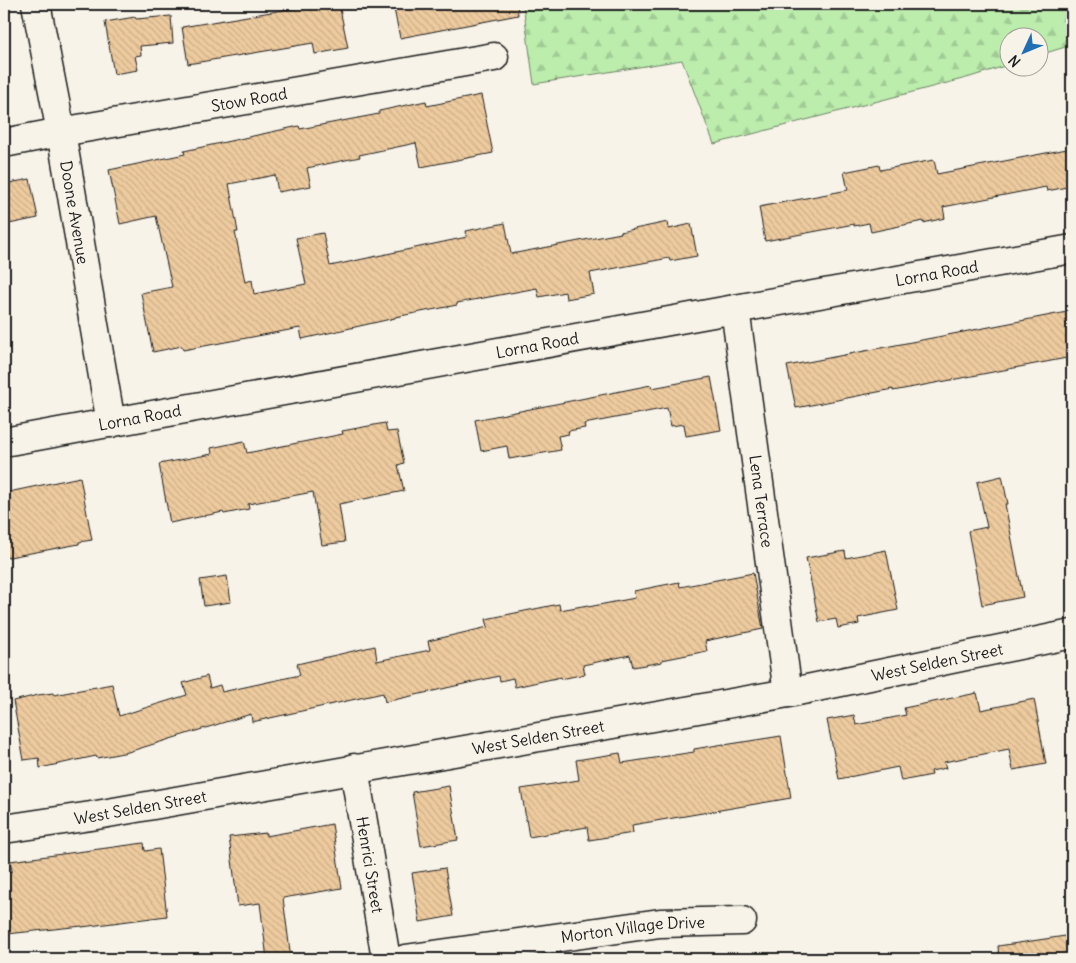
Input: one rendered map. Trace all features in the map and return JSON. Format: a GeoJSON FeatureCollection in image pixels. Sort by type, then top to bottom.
{"type":"FeatureCollection","features":[{"type":"Feature","properties":{"kind":"street","name":"Doone Avenue"},"geometry":{"type":"LineString","coordinates":[[36,4],[61,132],[111,423]]}},
{"type":"Feature","properties":{"kind":"street","name":"Stow Road"},"geometry":{"type":"LineString","coordinates":[[4,143],[494,57]]}},
{"type":"Feature","properties":{"kind":"street","name":"Lorna Road"},"geometry":{"type":"LineString","coordinates":[[4,442],[1072,249]]}},
{"type":"Feature","properties":{"kind":"street","name":"Lena Terrace"},"geometry":{"type":"LineString","coordinates":[[735,309],[788,693]]}},
{"type":"Feature","properties":{"kind":"street","name":"West Selden Street"},"geometry":{"type":"LineString","coordinates":[[4,829],[91,816],[354,768],[788,693],[1072,634]]}},
{"type":"Feature","properties":{"kind":"street","name":"Henrici Street"},"geometry":{"type":"LineString","coordinates":[[354,768],[386,959]]}},
{"type":"Feature","properties":{"kind":"street","name":"Morton Village Drive"},"geometry":{"type":"LineString","coordinates":[[405,959],[660,923],[742,920]]}},
{"type":"Feature","properties":{"kind":"green space"},"geometry":{"type":"Polygon","coordinates":[[[523,4],[1072,4],[1072,45],[1048,52],[1048,28],[998,28],[998,68],[714,144],[682,60],[534,84],[523,4]]]}},
{"type":"Feature","properties":{"kind":"building"},"geometry":{"type":"Polygon","coordinates":[[[306,4],[339,4],[348,48],[315,54],[313,43],[188,64],[182,27],[307,6],[306,4]]]}},
{"type":"Feature","properties":{"kind":"building"},"geometry":{"type":"Polygon","coordinates":[[[393,4],[517,4],[518,15],[400,38],[393,4]]]}},
{"type":"Feature","properties":{"kind":"building"},"geometry":{"type":"Polygon","coordinates":[[[171,16],[173,43],[140,46],[141,55],[135,56],[138,70],[114,74],[105,22],[135,17],[136,19],[171,16]]]}},
{"type":"Feature","properties":{"kind":"building"},"geometry":{"type":"Polygon","coordinates":[[[481,95],[493,153],[421,167],[416,143],[307,168],[311,186],[278,192],[275,175],[229,184],[238,232],[235,232],[245,282],[252,280],[254,294],[306,284],[296,238],[323,233],[330,266],[467,237],[466,231],[505,223],[511,254],[668,222],[669,229],[691,224],[697,256],[670,261],[669,258],[590,273],[594,294],[566,299],[565,292],[539,297],[537,288],[457,303],[457,305],[395,317],[302,339],[300,328],[183,350],[182,346],[153,352],[141,293],[172,287],[156,216],[120,224],[109,170],[185,154],[184,151],[299,126],[300,129],[379,114],[379,111],[426,101],[427,106],[481,95]]]}},
{"type":"Feature","properties":{"kind":"building"},"geometry":{"type":"Polygon","coordinates":[[[1072,148],[1072,186],[1047,191],[1046,187],[943,207],[945,218],[923,223],[923,221],[871,232],[869,223],[854,226],[854,224],[765,241],[759,207],[848,190],[844,172],[879,165],[880,170],[934,160],[937,174],[1072,148]]]}},
{"type":"Feature","properties":{"kind":"building"},"geometry":{"type":"Polygon","coordinates":[[[30,179],[38,218],[4,225],[4,184],[30,179]]]}},
{"type":"Feature","properties":{"kind":"building"},"geometry":{"type":"Polygon","coordinates":[[[1072,311],[1072,357],[796,408],[787,366],[1072,311]]]}},
{"type":"Feature","properties":{"kind":"building"},"geometry":{"type":"Polygon","coordinates":[[[711,377],[721,430],[686,436],[684,424],[671,426],[667,408],[584,424],[585,428],[568,431],[569,434],[558,436],[561,450],[509,459],[507,446],[481,451],[475,420],[651,385],[652,388],[711,377]]]}},
{"type":"Feature","properties":{"kind":"building"},"geometry":{"type":"Polygon","coordinates":[[[385,423],[387,432],[397,431],[404,463],[398,465],[404,491],[339,504],[345,542],[322,545],[313,492],[248,504],[249,509],[224,514],[223,512],[170,523],[159,464],[212,454],[211,448],[244,441],[247,453],[343,434],[342,431],[385,423]]]}},
{"type":"Feature","properties":{"kind":"building"},"geometry":{"type":"Polygon","coordinates":[[[1002,476],[1008,504],[1005,504],[1023,597],[982,605],[968,531],[987,527],[977,482],[1002,476]]]}},
{"type":"Feature","properties":{"kind":"building"},"geometry":{"type":"Polygon","coordinates":[[[80,477],[92,540],[4,558],[4,493],[80,477]]]}},
{"type":"Feature","properties":{"kind":"building"},"geometry":{"type":"Polygon","coordinates":[[[886,550],[898,610],[858,618],[859,624],[838,628],[836,619],[819,622],[806,558],[845,551],[846,558],[886,550]]]}},
{"type":"Feature","properties":{"kind":"building"},"geometry":{"type":"Polygon","coordinates":[[[753,573],[763,629],[705,641],[707,651],[633,667],[630,655],[583,665],[585,674],[515,687],[513,678],[500,681],[499,676],[385,702],[383,693],[252,722],[251,714],[128,752],[97,758],[96,756],[40,768],[39,758],[24,760],[13,701],[38,695],[53,693],[54,695],[112,684],[119,716],[187,695],[183,683],[207,676],[210,688],[220,685],[222,692],[300,675],[297,664],[375,646],[377,661],[430,650],[428,641],[488,627],[486,619],[559,604],[560,610],[588,605],[588,607],[635,598],[634,591],[679,582],[680,587],[753,573]]]}},
{"type":"Feature","properties":{"kind":"building"},"geometry":{"type":"Polygon","coordinates":[[[227,576],[231,602],[204,606],[200,580],[227,576]]]}},
{"type":"Feature","properties":{"kind":"building"},"geometry":{"type":"Polygon","coordinates":[[[977,693],[981,710],[1034,699],[1046,764],[1013,770],[1009,749],[944,762],[946,768],[931,771],[932,775],[901,781],[898,767],[839,779],[827,720],[854,715],[856,725],[906,715],[904,708],[977,693]]]}},
{"type":"Feature","properties":{"kind":"building"},"geometry":{"type":"Polygon","coordinates":[[[781,736],[791,798],[632,825],[633,833],[589,840],[587,827],[529,837],[521,789],[579,780],[576,760],[620,753],[622,763],[694,752],[694,749],[781,736]]]}},
{"type":"Feature","properties":{"kind":"building"},"geometry":{"type":"Polygon","coordinates":[[[449,786],[458,840],[421,846],[412,792],[449,786]]]}},
{"type":"Feature","properties":{"kind":"building"},"geometry":{"type":"Polygon","coordinates":[[[332,824],[342,888],[283,898],[291,959],[267,959],[260,903],[238,906],[229,837],[266,833],[266,836],[332,824]]]}},
{"type":"Feature","properties":{"kind":"building"},"geometry":{"type":"Polygon","coordinates":[[[144,843],[145,851],[159,849],[167,916],[7,934],[4,908],[4,873],[12,871],[10,861],[144,843]]]}},
{"type":"Feature","properties":{"kind":"building"},"geometry":{"type":"Polygon","coordinates":[[[445,868],[453,916],[420,922],[412,873],[445,868]]]}},
{"type":"Feature","properties":{"kind":"building"},"geometry":{"type":"Polygon","coordinates":[[[1072,935],[1072,959],[999,959],[998,946],[1072,935]]]}}]}
